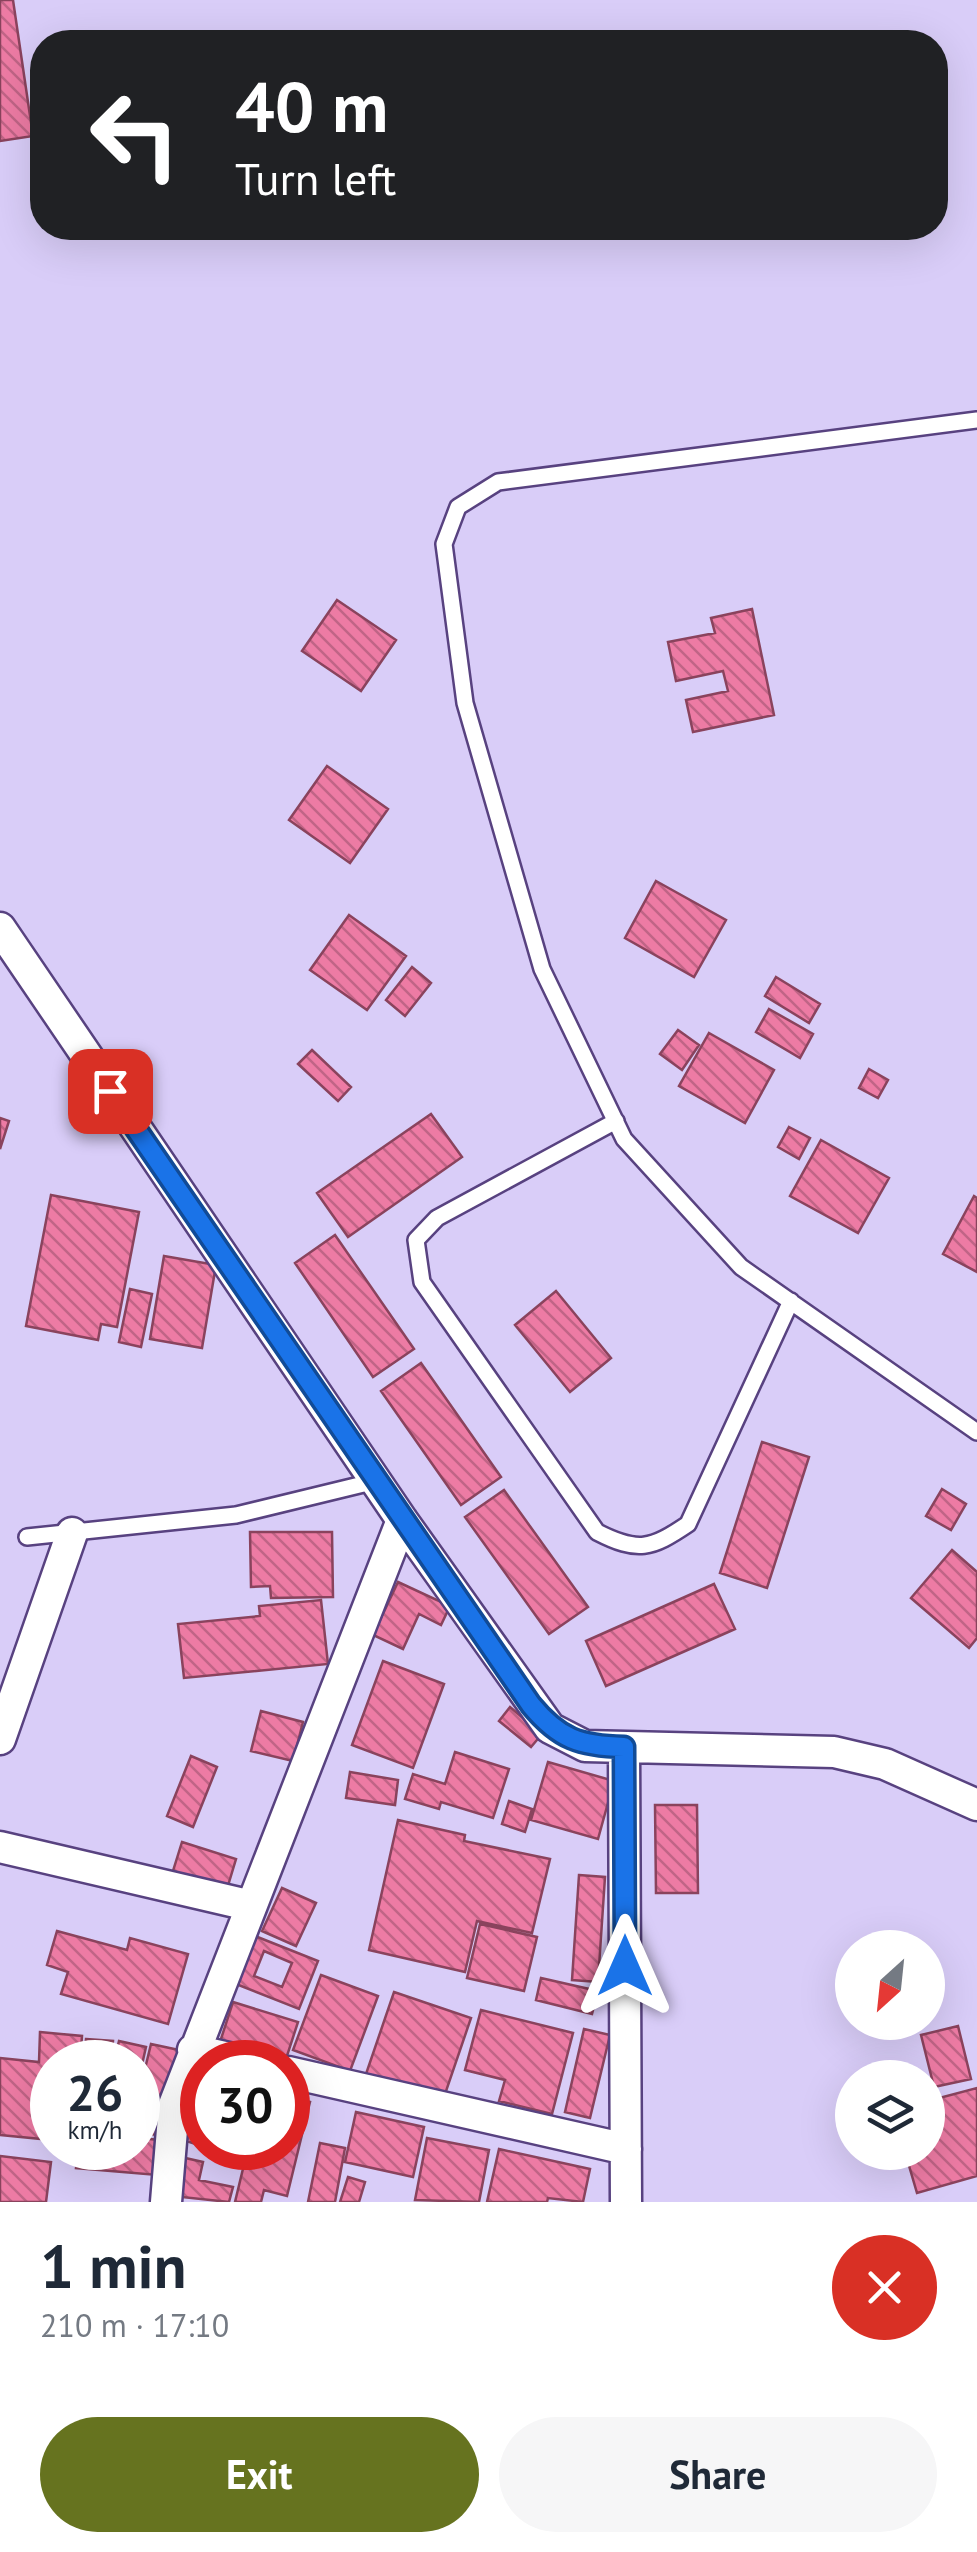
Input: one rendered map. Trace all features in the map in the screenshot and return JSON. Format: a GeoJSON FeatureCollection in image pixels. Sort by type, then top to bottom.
{"type":"FeatureCollection","features":[{"type":"Feature","properties":{"kind":"street"},"geometry":{"type":"LineString","coordinates":[[0,928],[402,1520],[550,1728],[585,1746],[834,1752],[885,1764],[977,1805]]}},
{"type":"Feature","properties":{"kind":"street"},"geometry":{"type":"LineString","coordinates":[[197,2040],[402,1520]]}},
{"type":"Feature","properties":{"kind":"street"},"geometry":{"type":"LineString","coordinates":[[0,1739],[72,1533]]}},
{"type":"Feature","properties":{"kind":"street"},"geometry":{"type":"LineString","coordinates":[[624,1747],[626,2202]]}},
{"type":"Feature","properties":{"kind":"street"},"geometry":{"type":"LineString","coordinates":[[0,1846],[248,1905]]}},
{"type":"Feature","properties":{"kind":"street"},"geometry":{"type":"LineString","coordinates":[[310,2077],[626,2149]]}},
{"type":"Feature","properties":{"kind":"street"},"geometry":{"type":"LineString","coordinates":[[166,2202],[174,2104],[180,2087]]}},
{"type":"Feature","properties":{"kind":"lane"},"geometry":{"type":"LineString","coordinates":[[977,420],[498,482],[458,507],[444,544],[466,703],[542,970],[624,1139],[741,1266],[977,1432]]}},
{"type":"Feature","properties":{"kind":"lane"},"geometry":{"type":"LineString","coordinates":[[616,1121],[437,1218],[416,1240],[422,1282],[598,1532],[628,1548],[661,1542],[688,1524],[791,1302]]}},
{"type":"Feature","properties":{"kind":"lane"},"geometry":{"type":"LineString","coordinates":[[27,1537],[236,1515],[376,1481]]}},
{"type":"Feature","properties":{"kind":"building"},"geometry":{"type":"Polygon","coordinates":[[[0,0],[13,0],[30,136],[0,141],[0,0]]]}},
{"type":"Feature","properties":{"kind":"building"},"geometry":{"type":"Polygon","coordinates":[[[337,600],[396,640],[361,691],[302,651],[337,600]]]}},
{"type":"Feature","properties":{"kind":"building"},"geometry":{"type":"Polygon","coordinates":[[[752,609],[774,715],[693,732],[686,700],[728,691],[723,671],[676,681],[668,642],[715,633],[711,618],[752,609]]]}},
{"type":"Feature","properties":{"kind":"building"},"geometry":{"type":"Polygon","coordinates":[[[327,766],[388,809],[350,863],[289,820],[327,766]]]}},
{"type":"Feature","properties":{"kind":"building"},"geometry":{"type":"Polygon","coordinates":[[[656,881],[726,920],[694,977],[625,938],[656,881]]]}},
{"type":"Feature","properties":{"kind":"building"},"geometry":{"type":"Polygon","coordinates":[[[349,915],[406,956],[367,1010],[310,970],[349,915]]]}},
{"type":"Feature","properties":{"kind":"building"},"geometry":{"type":"Polygon","coordinates":[[[412,967],[431,983],[405,1016],[386,1000],[412,967]]]}},
{"type":"Feature","properties":{"kind":"building"},"geometry":{"type":"Polygon","coordinates":[[[776,977],[820,1004],[809,1023],[765,996],[776,977]]]}},
{"type":"Feature","properties":{"kind":"building"},"geometry":{"type":"Polygon","coordinates":[[[769,1009],[813,1034],[800,1058],[756,1032],[769,1009]]]}},
{"type":"Feature","properties":{"kind":"building"},"geometry":{"type":"Polygon","coordinates":[[[678,1030],[699,1045],[682,1070],[660,1054],[678,1030]]]}},
{"type":"Feature","properties":{"kind":"building"},"geometry":{"type":"Polygon","coordinates":[[[709,1033],[774,1070],[745,1123],[679,1086],[709,1033]]]}},
{"type":"Feature","properties":{"kind":"building"},"geometry":{"type":"Polygon","coordinates":[[[312,1050],[351,1087],[338,1101],[298,1064],[312,1050]]]}},
{"type":"Feature","properties":{"kind":"building"},"geometry":{"type":"Polygon","coordinates":[[[869,1069],[888,1080],[878,1098],[859,1088],[869,1069]]]}},
{"type":"Feature","properties":{"kind":"building"},"geometry":{"type":"Polygon","coordinates":[[[431,1114],[462,1157],[348,1237],[317,1193],[431,1114]]]}},
{"type":"Feature","properties":{"kind":"building"},"geometry":{"type":"Polygon","coordinates":[[[0,1118],[9,1121],[0,1149],[0,1118]]]}},
{"type":"Feature","properties":{"kind":"building"},"geometry":{"type":"Polygon","coordinates":[[[789,1127],[810,1138],[799,1159],[778,1147],[789,1127]]]}},
{"type":"Feature","properties":{"kind":"building"},"geometry":{"type":"Polygon","coordinates":[[[821,1140],[889,1178],[858,1233],[790,1196],[821,1140]]]}},
{"type":"Feature","properties":{"kind":"building"},"geometry":{"type":"Polygon","coordinates":[[[51,1195],[139,1212],[117,1327],[101,1324],[98,1340],[26,1326],[51,1195]]]}},
{"type":"Feature","properties":{"kind":"building"},"geometry":{"type":"Polygon","coordinates":[[[974,1196],[977,1198],[977,1272],[943,1254],[974,1196]]]}},
{"type":"Feature","properties":{"kind":"building"},"geometry":{"type":"Polygon","coordinates":[[[335,1235],[414,1349],[373,1377],[295,1263],[335,1235]]]}},
{"type":"Feature","properties":{"kind":"building"},"geometry":{"type":"Polygon","coordinates":[[[164,1256],[216,1265],[202,1348],[150,1339],[164,1256]]]}},
{"type":"Feature","properties":{"kind":"building"},"geometry":{"type":"Polygon","coordinates":[[[130,1289],[152,1294],[141,1347],[119,1342],[130,1289]]]}},
{"type":"Feature","properties":{"kind":"building"},"geometry":{"type":"Polygon","coordinates":[[[556,1291],[611,1358],[570,1392],[515,1325],[556,1291]]]}},
{"type":"Feature","properties":{"kind":"building"},"geometry":{"type":"Polygon","coordinates":[[[421,1363],[501,1477],[461,1505],[381,1391],[421,1363]]]}},
{"type":"Feature","properties":{"kind":"building"},"geometry":{"type":"Polygon","coordinates":[[[762,1442],[809,1457],[767,1588],[720,1573],[762,1442]]]}},
{"type":"Feature","properties":{"kind":"building"},"geometry":{"type":"Polygon","coordinates":[[[942,1489],[966,1504],[951,1530],[926,1516],[942,1489]]]}},
{"type":"Feature","properties":{"kind":"building"},"geometry":{"type":"Polygon","coordinates":[[[504,1490],[588,1607],[549,1634],[465,1517],[504,1490]]]}},
{"type":"Feature","properties":{"kind":"building"},"geometry":{"type":"Polygon","coordinates":[[[250,1532],[332,1532],[333,1597],[271,1598],[270,1586],[251,1587],[250,1532]]]}},
{"type":"Feature","properties":{"kind":"building"},"geometry":{"type":"Polygon","coordinates":[[[952,1550],[977,1572],[977,1638],[969,1648],[911,1598],[952,1550]]]}},
{"type":"Feature","properties":{"kind":"building"},"geometry":{"type":"Polygon","coordinates":[[[398,1582],[450,1606],[441,1625],[419,1614],[403,1649],[373,1635],[398,1582]]]}},
{"type":"Feature","properties":{"kind":"building"},"geometry":{"type":"Polygon","coordinates":[[[714,1584],[735,1629],[606,1686],[586,1641],[714,1584]]]}},
{"type":"Feature","properties":{"kind":"building"},"geometry":{"type":"Polygon","coordinates":[[[321,1600],[328,1664],[184,1678],[178,1624],[260,1616],[259,1606],[321,1600]]]}},
{"type":"Feature","properties":{"kind":"building"},"geometry":{"type":"Polygon","coordinates":[[[383,1661],[444,1684],[413,1768],[352,1745],[383,1661]]]}},
{"type":"Feature","properties":{"kind":"building"},"geometry":{"type":"Polygon","coordinates":[[[510,1707],[542,1734],[531,1747],[499,1721],[510,1707]]]}},
{"type":"Feature","properties":{"kind":"building"},"geometry":{"type":"Polygon","coordinates":[[[261,1711],[303,1722],[293,1761],[251,1751],[261,1711]]]}},
{"type":"Feature","properties":{"kind":"building"},"geometry":{"type":"Polygon","coordinates":[[[455,1752],[509,1769],[493,1818],[441,1802],[439,1809],[405,1799],[413,1774],[445,1784],[455,1752]]]}},
{"type":"Feature","properties":{"kind":"building"},"geometry":{"type":"Polygon","coordinates":[[[191,1756],[217,1767],[193,1827],[167,1816],[191,1756]]]}},
{"type":"Feature","properties":{"kind":"building"},"geometry":{"type":"Polygon","coordinates":[[[548,1762],[614,1781],[598,1839],[531,1820],[548,1762]]]}},
{"type":"Feature","properties":{"kind":"building"},"geometry":{"type":"Polygon","coordinates":[[[350,1772],[398,1780],[395,1805],[346,1798],[350,1772]]]}},
{"type":"Feature","properties":{"kind":"building"},"geometry":{"type":"Polygon","coordinates":[[[509,1801],[532,1809],[525,1832],[502,1824],[509,1801]]]}},
{"type":"Feature","properties":{"kind":"building"},"geometry":{"type":"Polygon","coordinates":[[[655,1805],[697,1805],[698,1893],[656,1893],[655,1805]]]}},
{"type":"Feature","properties":{"kind":"building"},"geometry":{"type":"Polygon","coordinates":[[[398,1820],[465,1835],[464,1841],[550,1859],[532,1933],[477,1921],[465,1972],[369,1950],[398,1820]]]}},
{"type":"Feature","properties":{"kind":"building"},"geometry":{"type":"Polygon","coordinates":[[[182,1842],[236,1859],[227,1889],[173,1871],[182,1842]]]}},
{"type":"Feature","properties":{"kind":"building"},"geometry":{"type":"Polygon","coordinates":[[[579,1875],[605,1877],[598,1982],[572,1980],[579,1875]]]}},
{"type":"Feature","properties":{"kind":"building"},"geometry":{"type":"Polygon","coordinates":[[[282,1888],[316,1903],[296,1946],[262,1931],[282,1888]]]}},
{"type":"Feature","properties":{"kind":"building"},"geometry":{"type":"Polygon","coordinates":[[[480,1924],[537,1937],[524,1991],[467,1978],[480,1924]]]}},
{"type":"Feature","properties":{"kind":"building"},"geometry":{"type":"Polygon","coordinates":[[[57,1931],[127,1950],[130,1938],[188,1954],[168,2024],[61,1994],[68,1972],[47,1965],[57,1931]]]}},
{"type":"Feature","properties":{"kind":"building"},"geometry":{"type":"Polygon","coordinates":[[[255,1936],[318,1961],[299,2009],[236,1984],[255,1936]],[[264,1951],[254,1976],[282,1987],[292,1963],[264,1951]]]}},
{"type":"Feature","properties":{"kind":"building"},"geometry":{"type":"Polygon","coordinates":[[[321,1975],[378,1996],[350,2071],[310,2056],[310,2040],[297,2040],[321,1975]]]}},
{"type":"Feature","properties":{"kind":"building"},"geometry":{"type":"Polygon","coordinates":[[[541,1978],[598,1991],[592,2014],[536,2000],[541,1978]]]}},
{"type":"Feature","properties":{"kind":"building"},"geometry":{"type":"Polygon","coordinates":[[[394,1992],[471,2018],[443,2100],[366,2074],[394,1992]]]}},
{"type":"Feature","properties":{"kind":"building"},"geometry":{"type":"Polygon","coordinates":[[[233,2002],[298,2022],[292,2040],[221,2040],[233,2002]]]}},
{"type":"Feature","properties":{"kind":"building"},"geometry":{"type":"Polygon","coordinates":[[[481,2010],[573,2033],[552,2114],[499,2101],[505,2080],[465,2070],[481,2010]]]}},
{"type":"Feature","properties":{"kind":"building"},"geometry":{"type":"Polygon","coordinates":[[[958,2026],[971,2079],[945,2085],[945,2060],[927,2060],[922,2040],[945,2040],[945,2029],[958,2026]]]}},
{"type":"Feature","properties":{"kind":"building"},"geometry":{"type":"Polygon","coordinates":[[[584,2029],[610,2035],[590,2118],[565,2112],[584,2029]]]}},
{"type":"Feature","properties":{"kind":"building"},"geometry":{"type":"Polygon","coordinates":[[[40,2032],[82,2036],[82,2040],[40,2040],[40,2032]]]}},
{"type":"Feature","properties":{"kind":"building"},"geometry":{"type":"Polygon","coordinates":[[[160,2046],[179,2050],[160,2136],[160,2046]]]}},
{"type":"Feature","properties":{"kind":"building"},"geometry":{"type":"Polygon","coordinates":[[[0,2058],[30,2061],[30,2138],[0,2135],[0,2058]]]}},
{"type":"Feature","properties":{"kind":"building"},"geometry":{"type":"Polygon","coordinates":[[[977,2088],[977,2176],[917,2193],[910,2170],[945,2170],[945,2096],[977,2088]]]}},
{"type":"Feature","properties":{"kind":"building"},"geometry":{"type":"Polygon","coordinates":[[[356,2112],[424,2127],[413,2177],[345,2162],[356,2112]]]}},
{"type":"Feature","properties":{"kind":"building"},"geometry":{"type":"Polygon","coordinates":[[[427,2138],[489,2150],[479,2202],[415,2200],[427,2138]]]}},
{"type":"Feature","properties":{"kind":"building"},"geometry":{"type":"Polygon","coordinates":[[[320,2143],[345,2148],[335,2202],[308,2202],[320,2143]]]}},
{"type":"Feature","properties":{"kind":"building"},"geometry":{"type":"Polygon","coordinates":[[[499,2149],[590,2169],[583,2202],[548,2198],[547,2202],[487,2202],[499,2149]]]}},
{"type":"Feature","properties":{"kind":"building"},"geometry":{"type":"Polygon","coordinates":[[[0,2156],[30,2160],[30,2170],[50,2170],[46,2202],[0,2202],[0,2156]]]}},
{"type":"Feature","properties":{"kind":"building"},"geometry":{"type":"Polygon","coordinates":[[[180,2161],[180,2170],[201,2170],[199,2180],[233,2187],[229,2202],[172,2196],[180,2161]]]}},
{"type":"Feature","properties":{"kind":"building"},"geometry":{"type":"Polygon","coordinates":[[[99,2170],[157,2170],[157,2175],[99,2170]]]}},
{"type":"Feature","properties":{"kind":"building"},"geometry":{"type":"Polygon","coordinates":[[[243,2170],[293,2170],[287,2196],[264,2190],[261,2202],[235,2202],[243,2170]]]}},
{"type":"Feature","properties":{"kind":"building"},"geometry":{"type":"Polygon","coordinates":[[[348,2177],[365,2182],[359,2202],[340,2202],[348,2177]]]}},
{"type":"Feature","properties":{"kind":"route"},"geometry":{"type":"LineString","coordinates":[[110,1091],[531,1705],[566,1740],[585,1746],[624,1747],[625,1966]]}}]}
